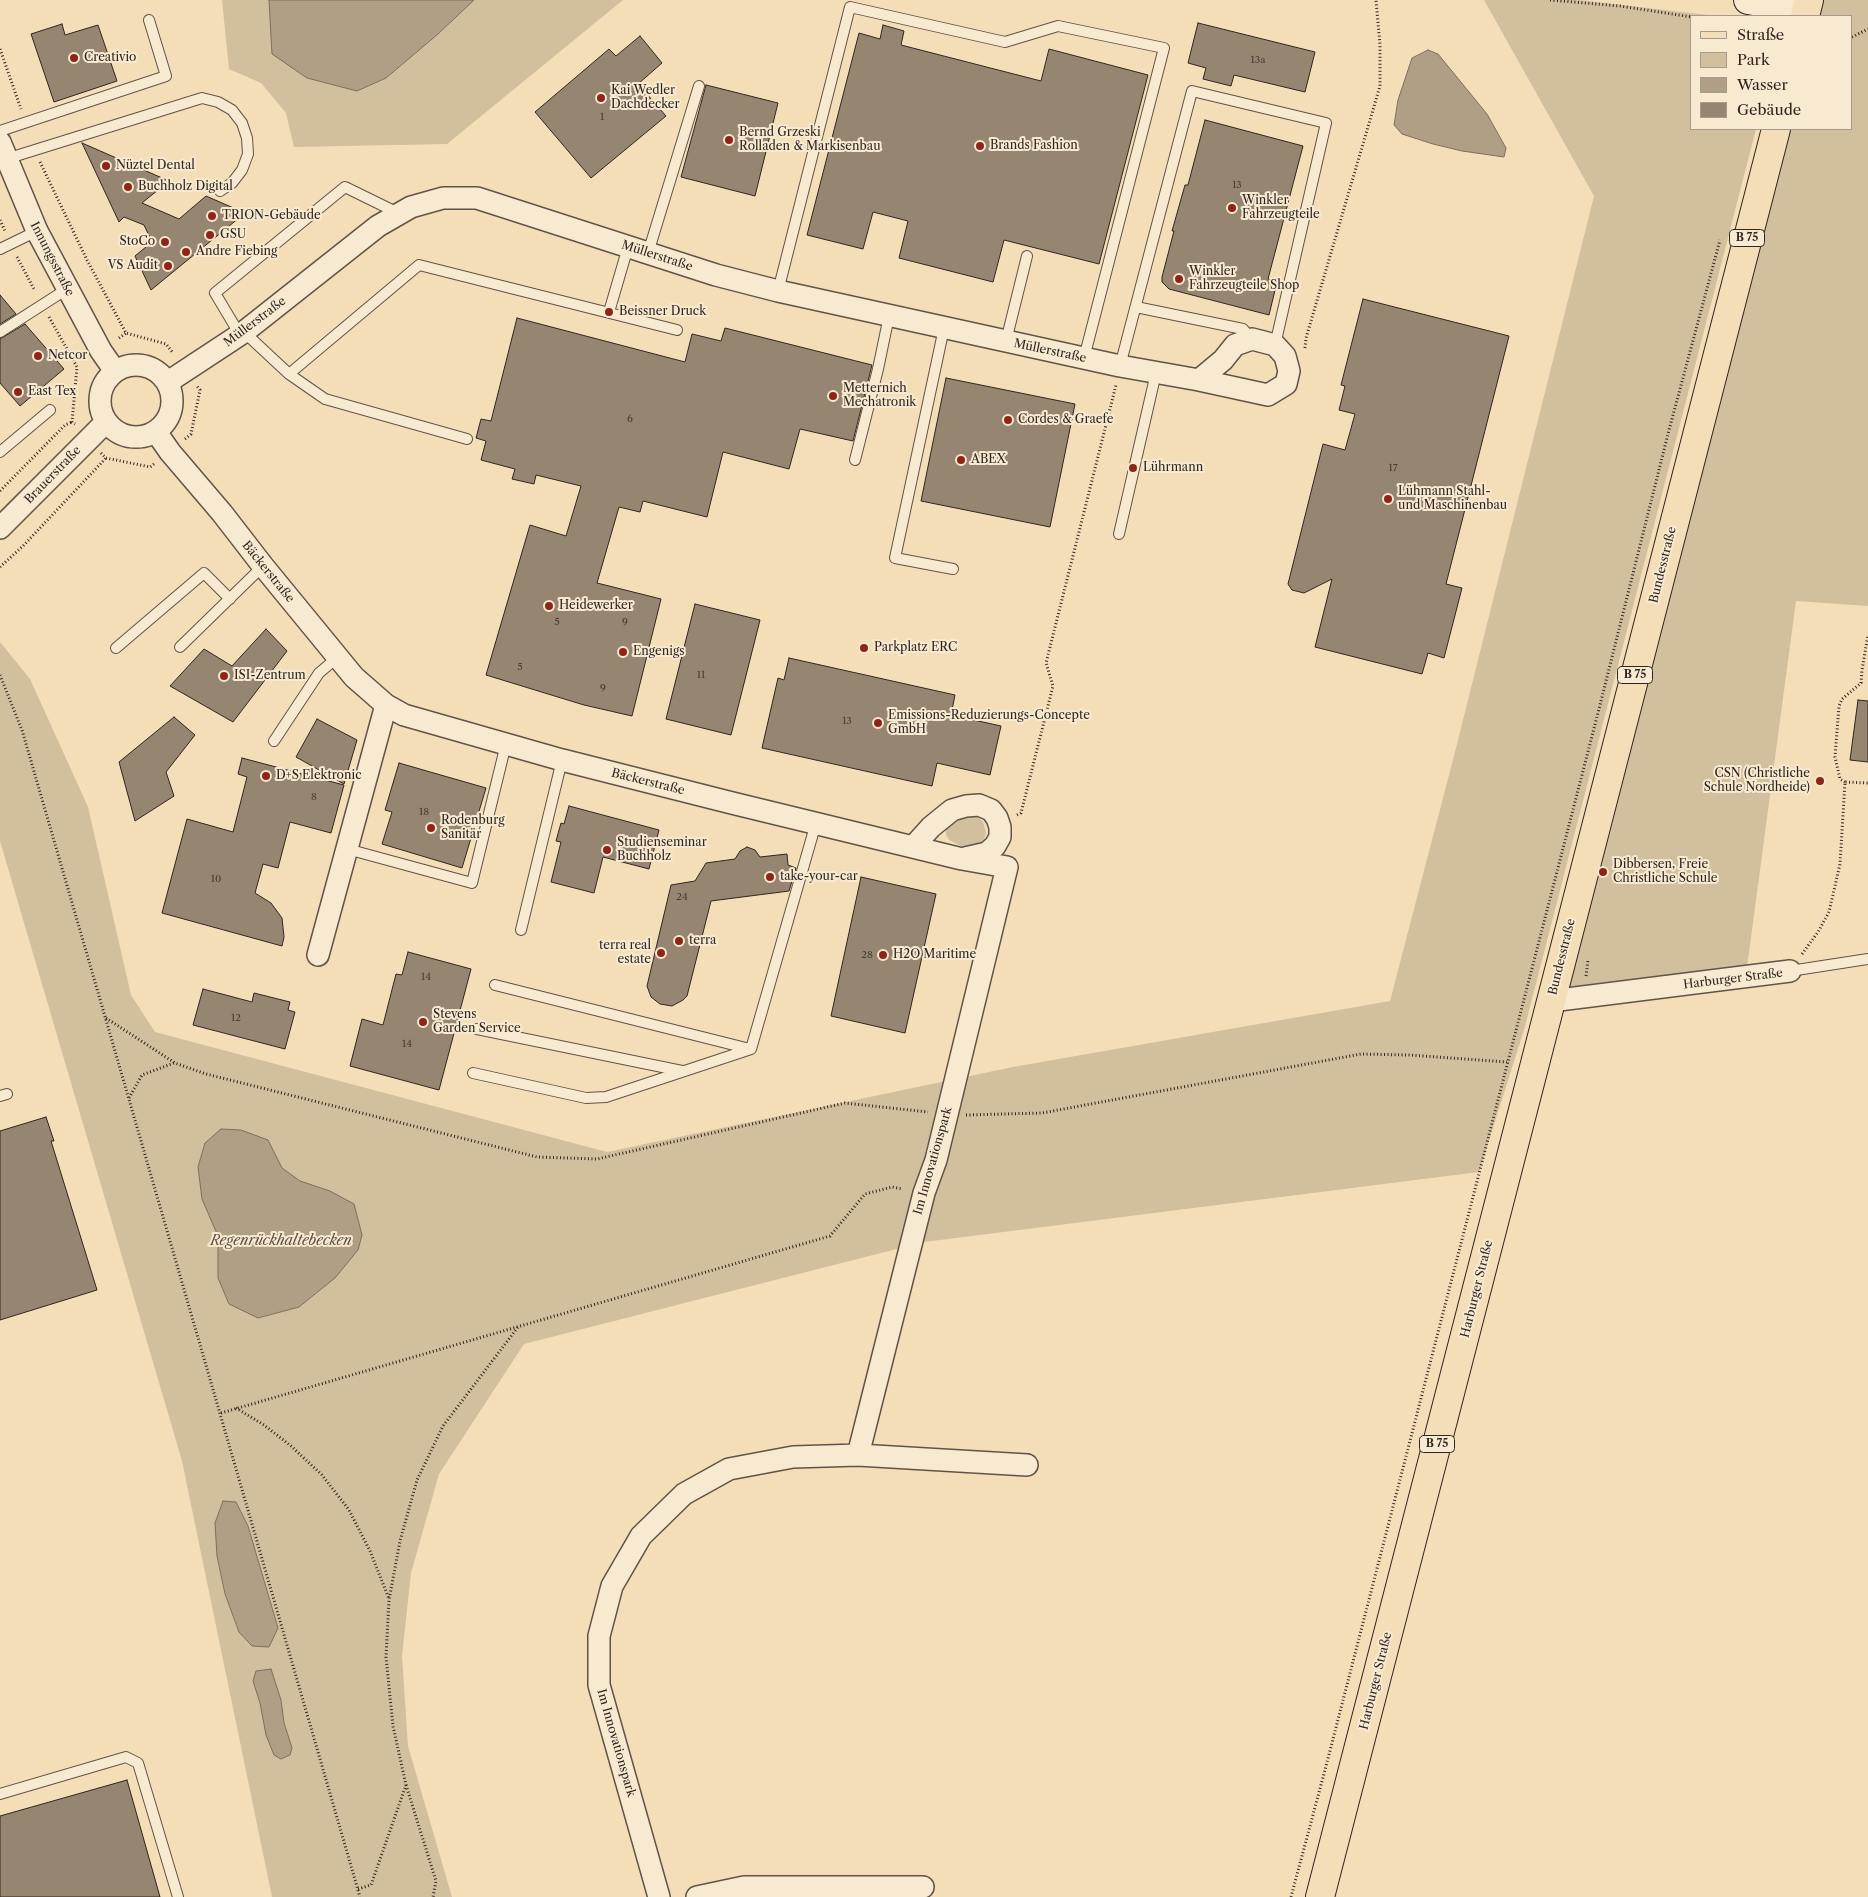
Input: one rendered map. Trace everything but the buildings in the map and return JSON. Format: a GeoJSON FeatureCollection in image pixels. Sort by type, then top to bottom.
{"type":"FeatureCollection","features":[{"type":"Feature","properties":{"kind":"main road","name":"Bundesstraße"},"geometry":{"type":"LineString","coordinates":[[1551,1002],[1776,130]]}},
{"type":"Feature","properties":{"kind":"main road","name":"Harburger Straße"},"geometry":{"type":"LineString","coordinates":[[1321,1892],[1551,1002]]}},
{"type":"Feature","properties":{"kind":"street"},"geometry":{"type":"LineString","coordinates":[[1729,0],[1758,15]]}},
{"type":"Feature","properties":{"kind":"street"},"geometry":{"type":"LineString","coordinates":[[1748,0],[1807,9]]}},
{"type":"Feature","properties":{"kind":"street","name":"Innungsstraße"},"geometry":{"type":"LineString","coordinates":[[3,151],[37,231],[66,289],[101,351],[115,371]]}},
{"type":"Feature","properties":{"kind":"street","name":"Müllerstraße"},"geometry":{"type":"LineString","coordinates":[[168,382],[242,333],[378,226],[411,207],[443,198],[477,198],[716,275],[778,291],[1120,366],[1268,395],[1286,384],[1289,371],[1285,356],[1275,345]]}},
{"type":"Feature","properties":{"kind":"street"},"geometry":{"type":"LineString","coordinates":[[1198,380],[1223,360],[1235,345],[1252,339],[1275,345]]}},
{"type":"Feature","properties":{"kind":"street"},"geometry":{"type":"LineString","coordinates":[[128,365],[144,365],[158,371],[168,382],[173,395],[172,409],[166,422],[156,432],[143,437],[129,437],[116,432],[106,422],[100,409],[100,395],[105,382],[115,371],[128,365]]}},
{"type":"Feature","properties":{"kind":"street","name":"Brauerstraße"},"geometry":{"type":"LineString","coordinates":[[0,528],[106,422]]}},
{"type":"Feature","properties":{"kind":"street","name":"Bäckerstraße"},"geometry":{"type":"LineString","coordinates":[[156,432],[354,677],[386,705],[404,715],[562,760],[962,859],[1007,867]]}},
{"type":"Feature","properties":{"kind":"street"},"geometry":{"type":"LineString","coordinates":[[318,955],[386,705]]}},
{"type":"Feature","properties":{"kind":"street","name":"Bäckerstraße"},"geometry":{"type":"LineString","coordinates":[[913,847],[931,826],[952,810],[980,805],[991,810],[997,818],[1000,827],[1000,837],[995,846],[987,853],[962,859]]}},
{"type":"Feature","properties":{"kind":"street","name":"Im Innovationspark"},"geometry":{"type":"LineString","coordinates":[[858,1455],[924,1194],[936,1160],[1007,867]]}},
{"type":"Feature","properties":{"kind":"street","name":"Harburger Straße"},"geometry":{"type":"LineString","coordinates":[[1551,1002],[1790,971]]}},
{"type":"Feature","properties":{"kind":"street","name":"Im Innovationspark"},"geometry":{"type":"LineString","coordinates":[[659,1897],[599,1685],[599,1636],[612,1586],[641,1536],[684,1494],[729,1469],[793,1457],[858,1455],[1027,1465]]}},
{"type":"Feature","properties":{"kind":"street"},"geometry":{"type":"LineString","coordinates":[[697,1897],[744,1887],[923,1887]]}},
{"type":"Feature","properties":{"kind":"lane"},"geometry":{"type":"LineString","coordinates":[[778,291],[850,7],[1005,42],[1058,26],[1164,48],[1084,358]]}},
{"type":"Feature","properties":{"kind":"lane"},"geometry":{"type":"LineString","coordinates":[[0,131],[166,76],[149,20]]}},
{"type":"Feature","properties":{"kind":"lane"},"geometry":{"type":"LineString","coordinates":[[609,312],[638,250],[699,86]]}},
{"type":"Feature","properties":{"kind":"lane"},"geometry":{"type":"LineString","coordinates":[[1120,366],[1192,91],[1326,124],[1275,345]]}},
{"type":"Feature","properties":{"kind":"lane"},"geometry":{"type":"LineString","coordinates":[[3,151],[36,150],[202,98],[218,102],[232,110],[242,123],[248,138],[248,154],[242,170],[232,183],[220,191]]}},
{"type":"Feature","properties":{"kind":"lane"},"geometry":{"type":"LineString","coordinates":[[399,214],[345,187],[215,293],[242,333],[289,374],[325,399],[467,439]]}},
{"type":"Feature","properties":{"kind":"lane"},"geometry":{"type":"LineString","coordinates":[[0,250],[37,231]]}},
{"type":"Feature","properties":{"kind":"lane"},"geometry":{"type":"LineString","coordinates":[[1006,341],[1027,256]]}},
{"type":"Feature","properties":{"kind":"lane"},"geometry":{"type":"LineString","coordinates":[[289,374],[419,265],[677,330]]}},
{"type":"Feature","properties":{"kind":"lane"},"geometry":{"type":"LineString","coordinates":[[0,332],[66,289]]}},
{"type":"Feature","properties":{"kind":"lane"},"geometry":{"type":"LineString","coordinates":[[1136,307],[1243,329],[1252,339]]}},
{"type":"Feature","properties":{"kind":"lane"},"geometry":{"type":"LineString","coordinates":[[855,460],[878,369],[888,316]]}},
{"type":"Feature","properties":{"kind":"lane"},"geometry":{"type":"LineString","coordinates":[[944,328],[895,558],[953,569]]}},
{"type":"Feature","properties":{"kind":"lane"},"geometry":{"type":"LineString","coordinates":[[1119,534],[1156,373]]}},
{"type":"Feature","properties":{"kind":"lane"},"geometry":{"type":"LineString","coordinates":[[0,452],[50,410]]}},
{"type":"Feature","properties":{"kind":"lane"},"geometry":{"type":"LineString","coordinates":[[180,647],[263,566]]}},
{"type":"Feature","properties":{"kind":"lane"},"geometry":{"type":"LineString","coordinates":[[116,648],[204,573],[230,598]]}},
{"type":"Feature","properties":{"kind":"lane"},"geometry":{"type":"LineString","coordinates":[[274,741],[319,673],[338,657]]}},
{"type":"Feature","properties":{"kind":"lane"},"geometry":{"type":"LineString","coordinates":[[347,849],[472,883],[506,744]]}},
{"type":"Feature","properties":{"kind":"lane"},"geometry":{"type":"LineString","coordinates":[[521,930],[562,760]]}},
{"type":"Feature","properties":{"kind":"lane"},"geometry":{"type":"LineString","coordinates":[[751,1049],[816,823]]}},
{"type":"Feature","properties":{"kind":"lane","name":"Harburger Straße"},"geometry":{"type":"LineString","coordinates":[[1790,971],[1868,959]]}},
{"type":"Feature","properties":{"kind":"lane"},"geometry":{"type":"LineString","coordinates":[[495,985],[751,1049]]}},
{"type":"Feature","properties":{"kind":"lane"},"geometry":{"type":"LineString","coordinates":[[477,1029],[682,1072]]}},
{"type":"Feature","properties":{"kind":"lane"},"geometry":{"type":"LineString","coordinates":[[473,1073],[586,1098],[606,1097],[751,1049]]}},
{"type":"Feature","properties":{"kind":"lane"},"geometry":{"type":"LineString","coordinates":[[0,1794],[126,1757],[138,1763],[178,1897]]}},
{"type":"Feature","properties":{"kind":"path"},"geometry":{"type":"LineString","coordinates":[[1304,357],[1306,338],[1380,86],[1380,46],[1376,0]]}},
{"type":"Feature","properties":{"kind":"path"},"geometry":{"type":"LineString","coordinates":[[1550,0],[1620,6],[1690,17]]}},
{"type":"Feature","properties":{"kind":"path"},"geometry":{"type":"LineString","coordinates":[[1853,36],[1868,28]]}},
{"type":"Feature","properties":{"kind":"path"},"geometry":{"type":"LineString","coordinates":[[0,48],[26,122]]}},
{"type":"Feature","properties":{"kind":"path"},"geometry":{"type":"LineString","coordinates":[[36,150],[86,260],[126,333],[166,344],[173,353]]}},
{"type":"Feature","properties":{"kind":"path"},"geometry":{"type":"LineString","coordinates":[[1291,1897],[1599,709],[1669,430],[1722,232]]}},
{"type":"Feature","properties":{"kind":"path"},"geometry":{"type":"LineString","coordinates":[[119,338],[126,333]]}},
{"type":"Feature","properties":{"kind":"path"},"geometry":{"type":"LineString","coordinates":[[72,422],[77,367],[84,362]]}},
{"type":"Feature","properties":{"kind":"path"},"geometry":{"type":"LineString","coordinates":[[1022,813],[1053,686],[1046,663],[1120,366]]}},
{"type":"Feature","properties":{"kind":"path"},"geometry":{"type":"LineString","coordinates":[[184,440],[192,434],[200,390],[195,383]]}},
{"type":"Feature","properties":{"kind":"path"},"geometry":{"type":"LineString","coordinates":[[72,422],[77,427]]}},
{"type":"Feature","properties":{"kind":"path"},"geometry":{"type":"LineString","coordinates":[[0,491],[65,425],[72,422]]}},
{"type":"Feature","properties":{"kind":"path"},"geometry":{"type":"LineString","coordinates":[[101,453],[106,458],[150,467],[158,461]]}},
{"type":"Feature","properties":{"kind":"path"},"geometry":{"type":"LineString","coordinates":[[0,566],[23,546],[106,458]]}},
{"type":"Feature","properties":{"kind":"path"},"geometry":{"type":"LineString","coordinates":[[1868,635],[1861,683],[1842,699],[1839,706],[1835,757],[1840,779],[1845,782],[1868,783]]}},
{"type":"Feature","properties":{"kind":"path"},"geometry":{"type":"LineString","coordinates":[[0,676],[22,730],[360,1897]]}},
{"type":"Feature","properties":{"kind":"path"},"geometry":{"type":"LineString","coordinates":[[1790,971],[1818,932],[1829,912],[1840,864],[1845,782]]}},
{"type":"Feature","properties":{"kind":"path"},"geometry":{"type":"LineString","coordinates":[[106,1018],[175,1063],[206,1074],[537,1157],[597,1159],[845,1103],[947,1115],[1042,1113],[1362,1054],[1408,1055],[1507,1062]]}},
{"type":"Feature","properties":{"kind":"path"},"geometry":{"type":"LineString","coordinates":[[129,1098],[142,1075],[175,1063]]}},
{"type":"Feature","properties":{"kind":"path"},"geometry":{"type":"LineString","coordinates":[[220,1413],[830,1236],[865,1194],[892,1187],[924,1194]]}},
{"type":"Feature","properties":{"kind":"path"},"geometry":{"type":"LineString","coordinates":[[433,1897],[436,1881],[406,1785],[393,1726],[386,1657],[389,1600],[400,1541],[421,1472],[443,1426],[519,1326]]}},
{"type":"Feature","properties":{"kind":"path"},"geometry":{"type":"LineString","coordinates":[[236,1408],[264,1425],[291,1446],[322,1475],[349,1510],[370,1551],[389,1600]]}},
{"type":"Feature","properties":{"kind":"path"},"geometry":{"type":"LineString","coordinates":[[358,1889],[371,1884],[406,1785]]}},
{"type":"Feature","properties":{"kind":"green space"},"geometry":{"type":"Polygon","coordinates":[[[222,0],[269,0],[272,54],[357,91],[386,78],[438,34],[474,0],[623,0],[447,144],[294,147],[286,113],[261,83],[229,69],[222,0]]]}},
{"type":"Feature","properties":{"kind":"green space"},"geometry":{"type":"Polygon","coordinates":[[[1484,0],[1579,0],[1707,15],[1690,15],[1690,130],[1756,130],[1524,1030],[1479,1172],[924,1242],[524,1344],[439,1474],[411,1573],[402,1656],[408,1746],[452,1897],[272,1897],[182,1461],[0,841],[0,642],[30,679],[88,807],[131,995],[155,1032],[607,1152],[1013,1067],[1390,1001],[1455,752],[1594,196],[1484,0]],[[268,1140],[218,1236],[218,1278],[258,1318],[299,1307],[335,1278],[358,1250],[330,1191],[300,1181],[281,1168],[268,1140]],[[236,1502],[217,1556],[225,1594],[239,1632],[278,1628],[248,1526],[236,1502]],[[253,1681],[260,1703],[284,1723],[281,1701],[253,1681]]]}},
{"type":"Feature","properties":{"kind":"green space"},"geometry":{"type":"Polygon","coordinates":[[[1809,0],[1868,0],[1868,606],[1796,601],[1746,975],[1551,1001],[1776,130],[1853,130],[1853,15],[1805,15],[1809,0]]]}},
{"type":"Feature","properties":{"kind":"green space"},"geometry":{"type":"Polygon","coordinates":[[[976,815],[983,822],[986,832],[984,841],[975,847],[963,847],[949,840],[946,835],[946,829],[965,817],[976,815]]]}},
{"type":"Feature","properties":{"kind":"water"},"geometry":{"type":"Polygon","coordinates":[[[269,0],[474,0],[438,34],[386,78],[357,91],[307,78],[272,54],[269,0]]]}},
{"type":"Feature","properties":{"kind":"water"},"geometry":{"type":"Polygon","coordinates":[[[1428,50],[1438,54],[1487,114],[1506,148],[1504,157],[1462,151],[1433,144],[1402,134],[1394,125],[1398,100],[1412,58],[1428,50]]]}},
{"type":"Feature","properties":{"kind":"water","name":"Regenrückhaltebecken"},"geometry":{"type":"Polygon","coordinates":[[[221,1129],[241,1130],[268,1140],[282,1168],[300,1181],[330,1191],[354,1204],[362,1235],[358,1250],[335,1278],[299,1307],[258,1318],[229,1304],[218,1278],[218,1236],[202,1199],[198,1167],[205,1143],[221,1129]]]}},
{"type":"Feature","properties":{"kind":"water"},"geometry":{"type":"Polygon","coordinates":[[[223,1501],[236,1502],[248,1526],[278,1628],[269,1647],[252,1646],[239,1632],[225,1594],[217,1556],[215,1523],[223,1501]]]}},
{"type":"Feature","properties":{"kind":"water"},"geometry":{"type":"Polygon","coordinates":[[[271,1669],[281,1700],[284,1723],[292,1748],[290,1755],[281,1759],[274,1755],[266,1735],[260,1703],[253,1681],[256,1671],[271,1669]]]}},
{"type":"Feature","properties":{"kind":"place","name":"Creativio"},"geometry":{"type":"Point","coordinates":[74,58]}},
{"type":"Feature","properties":{"kind":"place","name":"Kai Wedler Dachdecker"},"geometry":{"type":"Point","coordinates":[601,98]}},
{"type":"Feature","properties":{"kind":"place","name":"Bernd Grzeski Rolladen & Markisenbau"},"geometry":{"type":"Point","coordinates":[729,140]}},
{"type":"Feature","properties":{"kind":"place","name":"Brands Fashion"},"geometry":{"type":"Point","coordinates":[980,146]}},
{"type":"Feature","properties":{"kind":"place","name":"Nüztel Dental"},"geometry":{"type":"Point","coordinates":[106,166]}},
{"type":"Feature","properties":{"kind":"place","name":"Buchholz Digital"},"geometry":{"type":"Point","coordinates":[128,187]}},
{"type":"Feature","properties":{"kind":"place","name":"Winkler Fahrzeugteile"},"geometry":{"type":"Point","coordinates":[1232,208]}},
{"type":"Feature","properties":{"kind":"place","name":"TRION-Gebäude"},"geometry":{"type":"Point","coordinates":[212,216]}},
{"type":"Feature","properties":{"kind":"place","name":"GSU"},"geometry":{"type":"Point","coordinates":[210,235]}},
{"type":"Feature","properties":{"kind":"place","name":"StoCo"},"geometry":{"type":"Point","coordinates":[165,242]}},
{"type":"Feature","properties":{"kind":"place","name":"Andre Fiebing"},"geometry":{"type":"Point","coordinates":[186,252]}},
{"type":"Feature","properties":{"kind":"place","name":"VS Audit"},"geometry":{"type":"Point","coordinates":[168,266]}},
{"type":"Feature","properties":{"kind":"place","name":"Winkler Fahrzeugteile Shop"},"geometry":{"type":"Point","coordinates":[1179,279]}},
{"type":"Feature","properties":{"kind":"place","name":"Beissner Druck"},"geometry":{"type":"Point","coordinates":[609,312]}},
{"type":"Feature","properties":{"kind":"place","name":"Netcor"},"geometry":{"type":"Point","coordinates":[38,356]}},
{"type":"Feature","properties":{"kind":"place","name":"East Tex"},"geometry":{"type":"Point","coordinates":[18,392]}},
{"type":"Feature","properties":{"kind":"place","name":"Metternich Mechatronik"},"geometry":{"type":"Point","coordinates":[833,396]}},
{"type":"Feature","properties":{"kind":"place","name":"Cordes & Graefe"},"geometry":{"type":"Point","coordinates":[1008,420]}},
{"type":"Feature","properties":{"kind":"place","name":"ABEX"},"geometry":{"type":"Point","coordinates":[961,460]}},
{"type":"Feature","properties":{"kind":"place","name":"Lührmann"},"geometry":{"type":"Point","coordinates":[1133,468]}},
{"type":"Feature","properties":{"kind":"place","name":"Lühmann Stahl- und Maschinenbau"},"geometry":{"type":"Point","coordinates":[1388,499]}},
{"type":"Feature","properties":{"kind":"place","name":"Heidewerker"},"geometry":{"type":"Point","coordinates":[549,606]}},
{"type":"Feature","properties":{"kind":"place","name":"Parkplatz ERC"},"geometry":{"type":"Point","coordinates":[864,648]}},
{"type":"Feature","properties":{"kind":"place","name":"Engenigs"},"geometry":{"type":"Point","coordinates":[623,652]}},
{"type":"Feature","properties":{"kind":"place","name":"ISI-Zentrum"},"geometry":{"type":"Point","coordinates":[224,676]}},
{"type":"Feature","properties":{"kind":"place","name":"Emissions-Reduzierungs-Concepte GmbH"},"geometry":{"type":"Point","coordinates":[878,723]}},
{"type":"Feature","properties":{"kind":"place","name":"D+S Elektronic"},"geometry":{"type":"Point","coordinates":[266,776]}},
{"type":"Feature","properties":{"kind":"place","name":"CSN (Christliche Schule Nordheide)"},"geometry":{"type":"Point","coordinates":[1820,781]}},
{"type":"Feature","properties":{"kind":"place","name":"Rodenburg Sanitär"},"geometry":{"type":"Point","coordinates":[431,828]}},
{"type":"Feature","properties":{"kind":"place","name":"Studienseminar Buchholz"},"geometry":{"type":"Point","coordinates":[607,850]}},
{"type":"Feature","properties":{"kind":"place","name":"Dibbersen, Freie Christliche Schule"},"geometry":{"type":"Point","coordinates":[1603,872]}},
{"type":"Feature","properties":{"kind":"place","name":"take-your-car"},"geometry":{"type":"Point","coordinates":[770,877]}},
{"type":"Feature","properties":{"kind":"place","name":"terra"},"geometry":{"type":"Point","coordinates":[679,941]}},
{"type":"Feature","properties":{"kind":"place","name":"terra real estate"},"geometry":{"type":"Point","coordinates":[661,953]}},
{"type":"Feature","properties":{"kind":"place","name":"H2O Maritime"},"geometry":{"type":"Point","coordinates":[883,955]}},
{"type":"Feature","properties":{"kind":"place","name":"Stevens Garden Service"},"geometry":{"type":"Point","coordinates":[423,1022]}}]}
